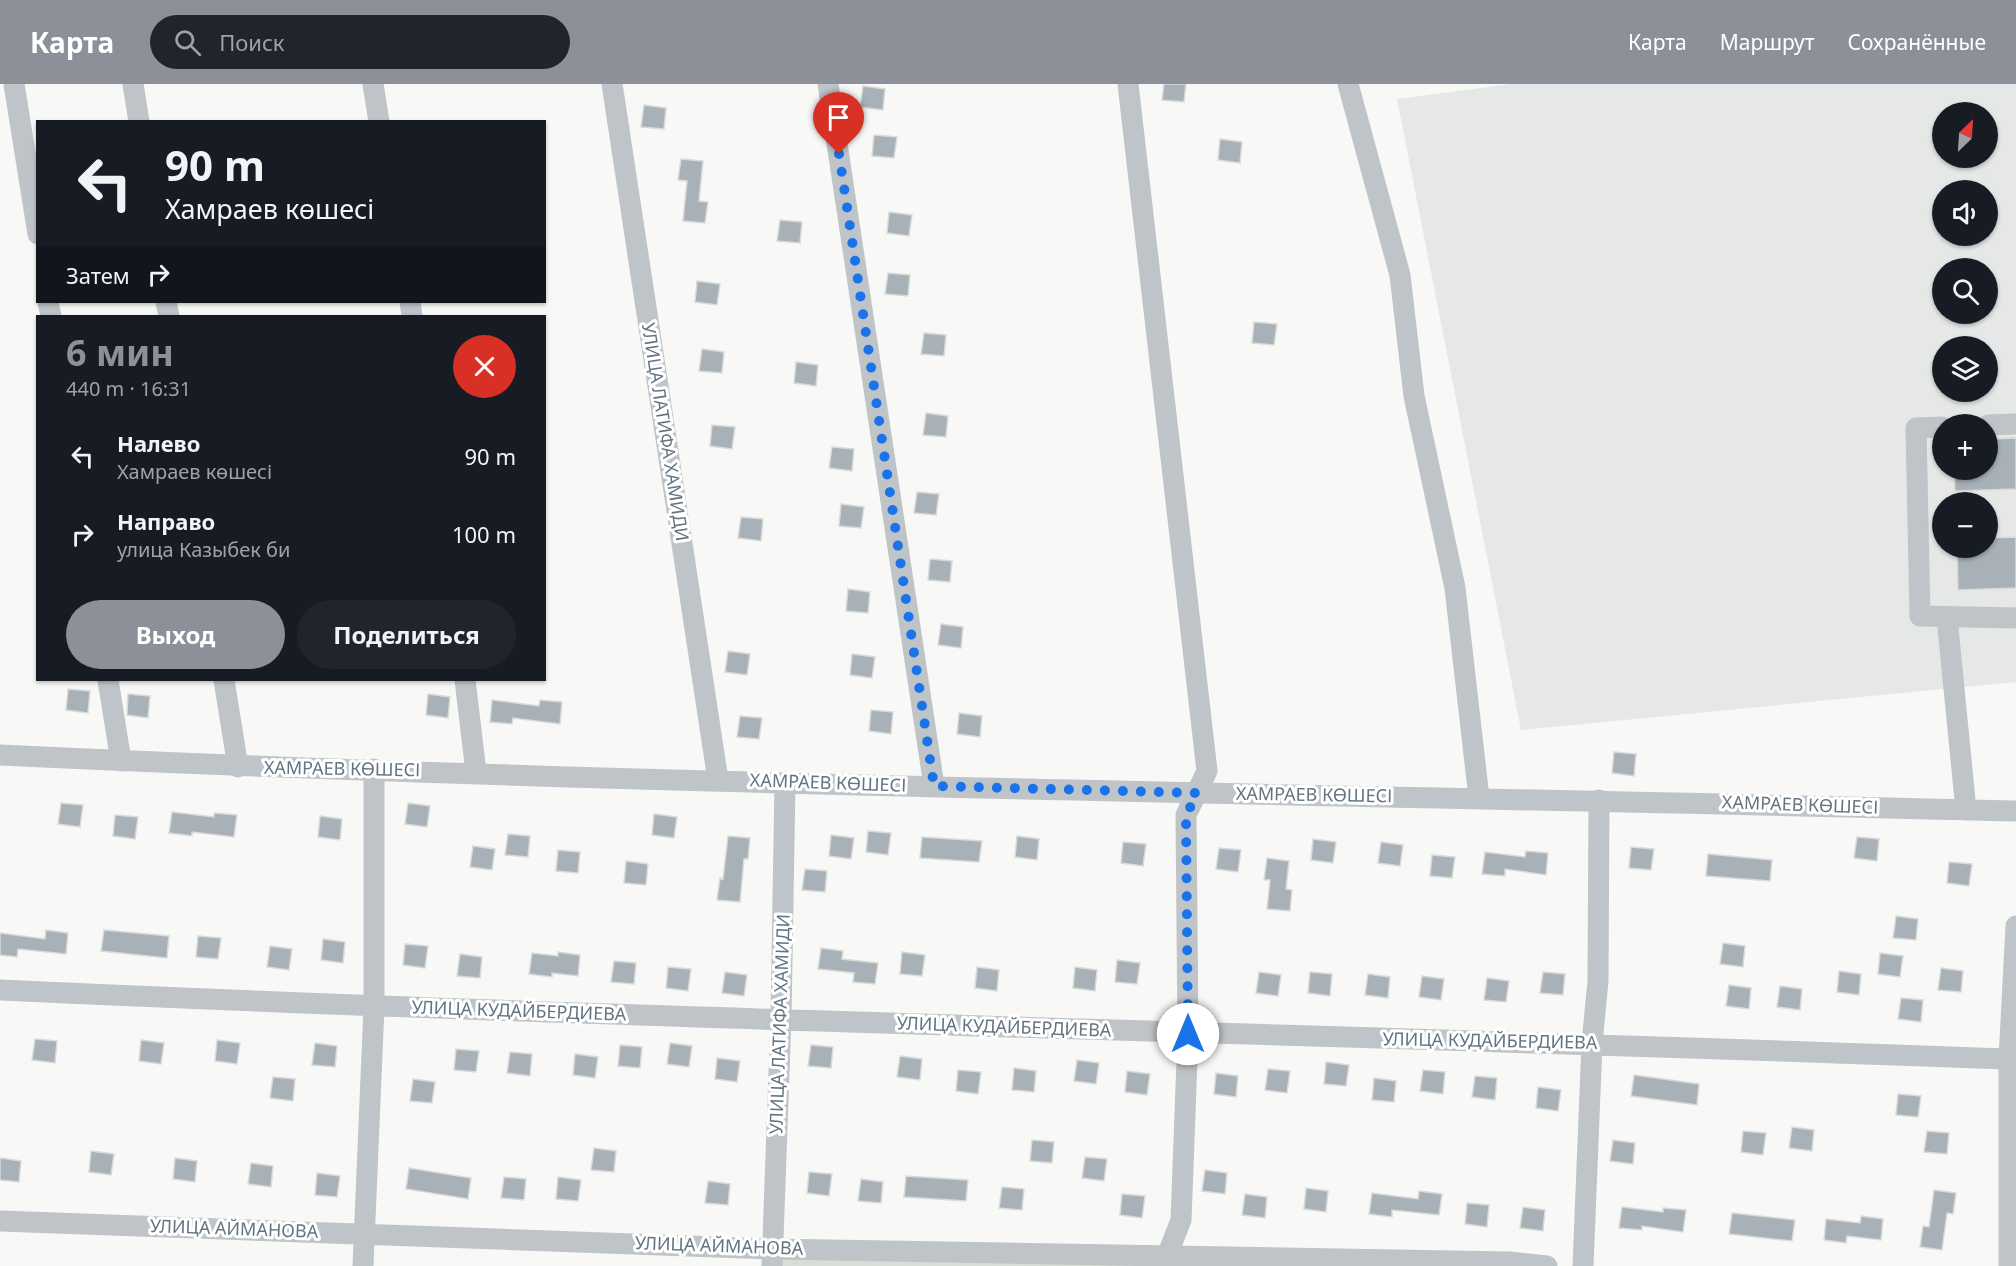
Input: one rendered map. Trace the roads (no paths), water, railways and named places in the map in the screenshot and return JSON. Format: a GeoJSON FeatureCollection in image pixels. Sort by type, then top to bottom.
{"type":"FeatureCollection","features":[{"type":"Feature","properties":{"kind":"street"},"geometry":{"type":"LineString","coordinates":[[14,84],[36,222]]}},
{"type":"Feature","properties":{"kind":"street"},"geometry":{"type":"LineString","coordinates":[[133,84],[139,120]]}},
{"type":"Feature","properties":{"kind":"street"},"geometry":{"type":"LineString","coordinates":[[373,84],[380,120]]}},
{"type":"Feature","properties":{"kind":"street","name":"УЛИЦА ЛАТИФА ХАМИДИ"},"geometry":{"type":"LineString","coordinates":[[612,84],[718,780]]}},
{"type":"Feature","properties":{"kind":"street"},"geometry":{"type":"LineString","coordinates":[[828,84],[934,786]]}},
{"type":"Feature","properties":{"kind":"street"},"geometry":{"type":"LineString","coordinates":[[1128,84],[1207,771],[1186,816],[1188,1034],[1181,1220],[1164,1262]]}},
{"type":"Feature","properties":{"kind":"street"},"geometry":{"type":"LineString","coordinates":[[1348,84],[1400,275],[1414,396],[1455,588],[1479,798]]}},
{"type":"Feature","properties":{"kind":"street"},"geometry":{"type":"LineString","coordinates":[[1998,425],[2016,424]]}},
{"type":"Feature","properties":{"kind":"street"},"geometry":{"type":"LineString","coordinates":[[1932,427],[1916,428],[1920,616],[2016,618]]}},
{"type":"Feature","properties":{"kind":"street"},"geometry":{"type":"LineString","coordinates":[[1947,618],[1966,810]]}},
{"type":"Feature","properties":{"kind":"street"},"geometry":{"type":"LineString","coordinates":[[108,681],[121,761]]}},
{"type":"Feature","properties":{"kind":"street"},"geometry":{"type":"LineString","coordinates":[[224,681],[238,767]]}},
{"type":"Feature","properties":{"kind":"street"},"geometry":{"type":"LineString","coordinates":[[465,681],[476,772]]}},
{"type":"Feature","properties":{"kind":"street","name":"ХАМРАЕВ КӨШЕСІ"},"geometry":{"type":"LineString","coordinates":[[0,755],[238,767],[1197,793],[1599,800],[2016,811]]}},
{"type":"Feature","properties":{"kind":"street"},"geometry":{"type":"LineString","coordinates":[[363,1266],[374,1007],[374,769]]}},
{"type":"Feature","properties":{"kind":"street","name":"УЛИЦА ЛАТИФА ХАМИДИ"},"geometry":{"type":"LineString","coordinates":[[772,1258],[781,1018],[785,782]]}},
{"type":"Feature","properties":{"kind":"street"},"geometry":{"type":"LineString","coordinates":[[1583,1266],[1592,1043],[1598,981],[1599,800]]}},
{"type":"Feature","properties":{"kind":"street"},"geometry":{"type":"LineString","coordinates":[[2008,1266],[2016,926]]}},
{"type":"Feature","properties":{"kind":"street","name":"УЛИЦА КУДАЙБЕРДИЕВА"},"geometry":{"type":"LineString","coordinates":[[0,990],[374,1007],[781,1018],[1188,1034],[1592,1043],[2011,1068]]}},
{"type":"Feature","properties":{"kind":"street","name":"УЛИЦА АЙМАНОВА"},"geometry":{"type":"LineString","coordinates":[[0,1221],[364,1234],[772,1258],[1164,1262],[1509,1262],[1547,1266]]}}]}
